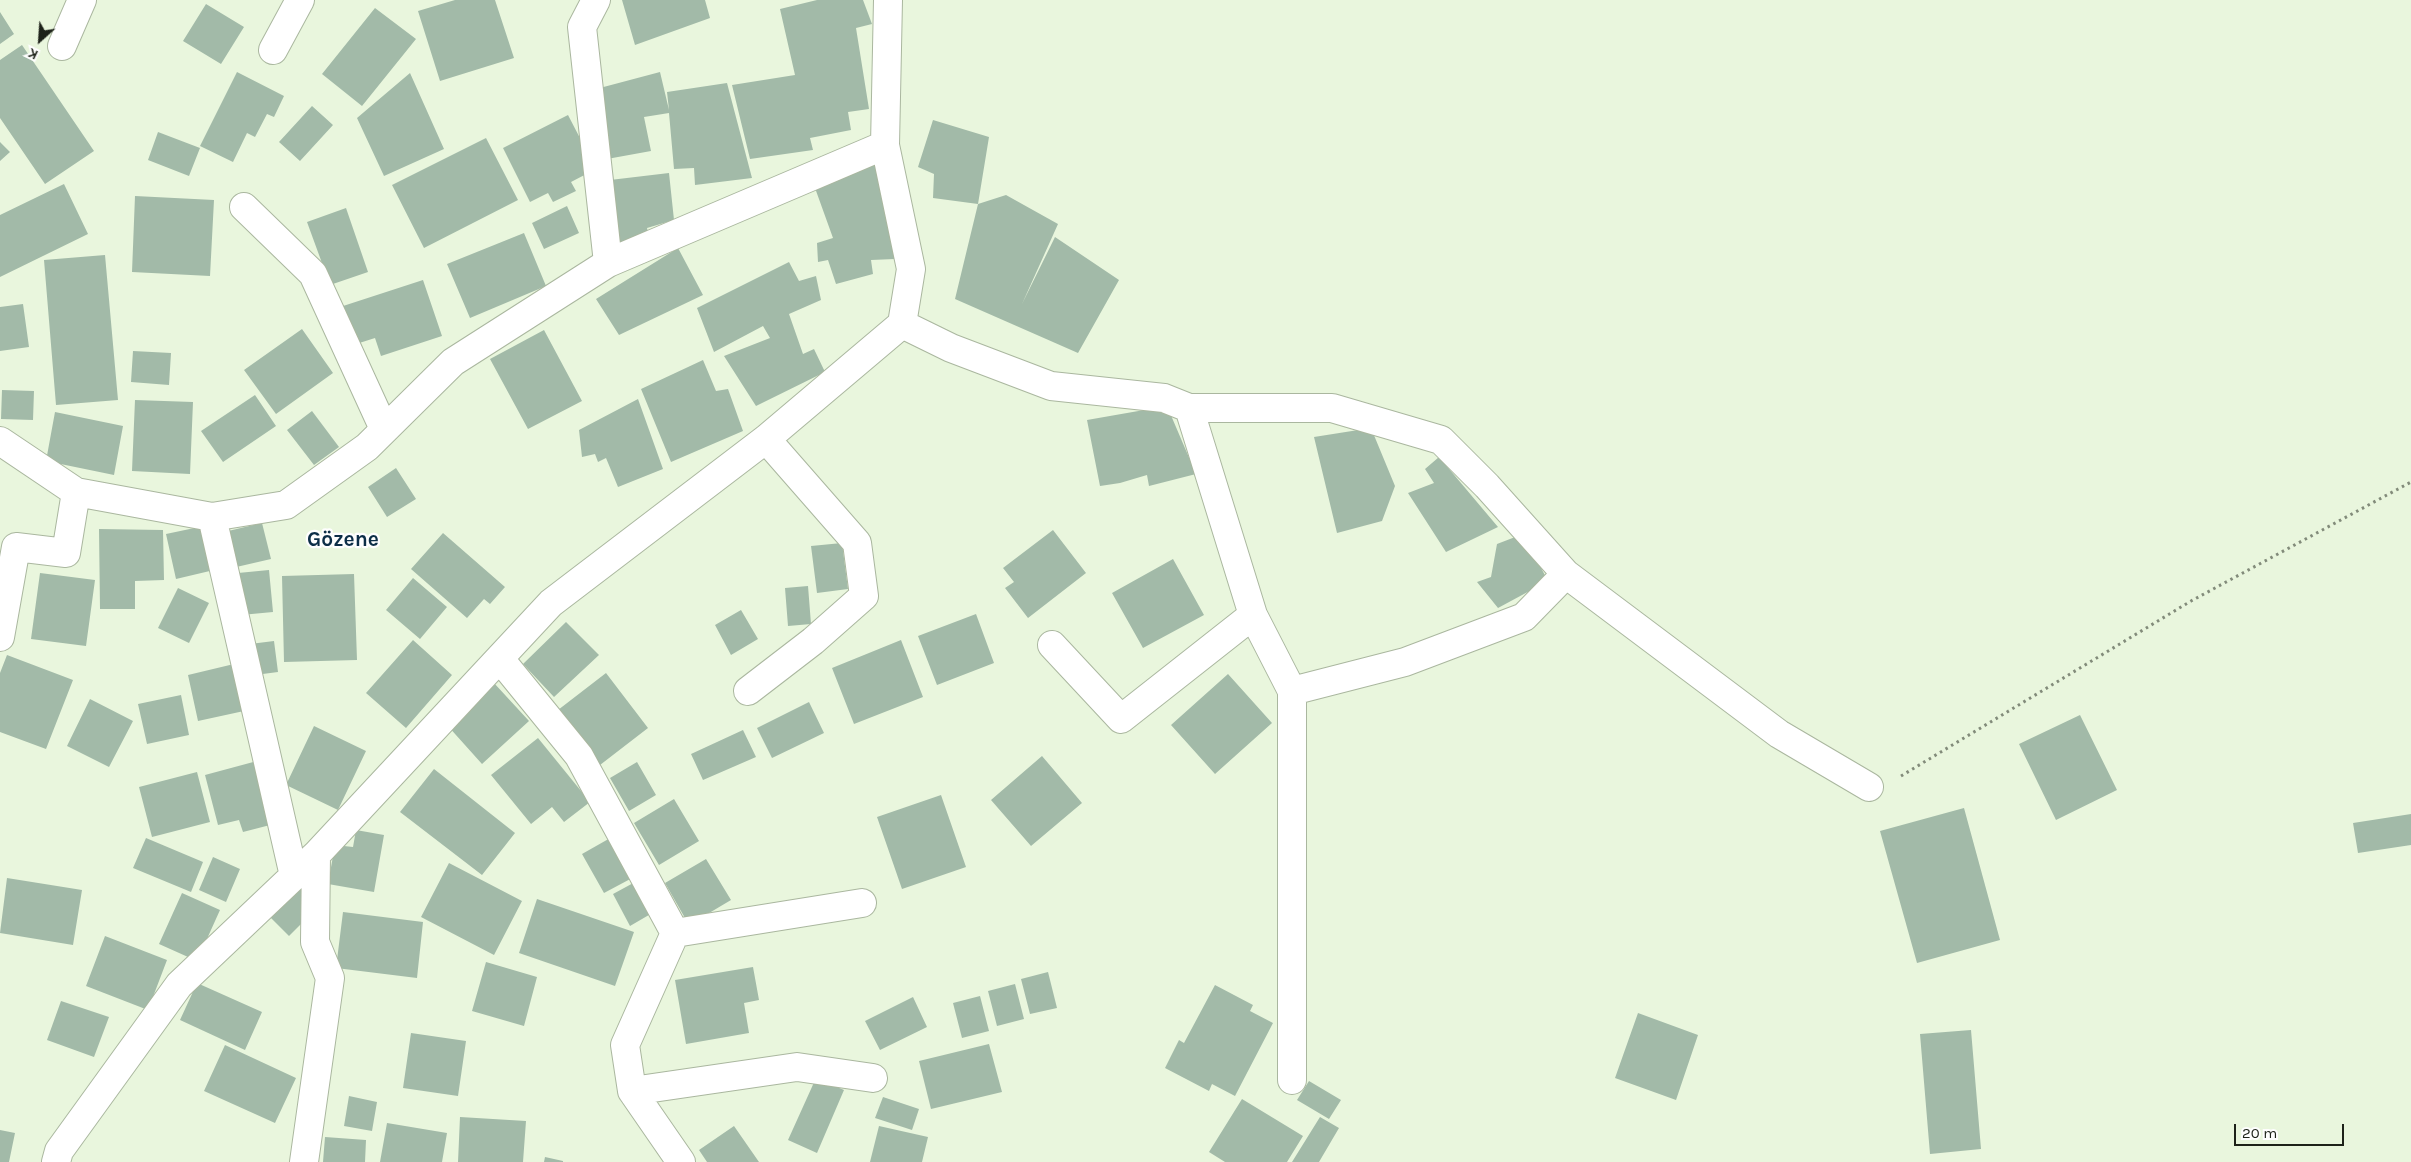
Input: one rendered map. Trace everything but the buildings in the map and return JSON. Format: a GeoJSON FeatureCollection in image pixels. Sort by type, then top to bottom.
{"type":"FeatureCollection","features":[{"type":"Feature","properties":{"kind":"street"},"geometry":{"type":"LineString","coordinates":[[62,46],[82,0]]}},
{"type":"Feature","properties":{"kind":"street"},"geometry":{"type":"LineString","coordinates":[[273,50],[300,0]]}},
{"type":"Feature","properties":{"kind":"street"},"geometry":{"type":"LineString","coordinates":[[596,0],[582,27],[608,263]]}},
{"type":"Feature","properties":{"kind":"street"},"geometry":{"type":"LineString","coordinates":[[56,1162],[59,1151],[179,985],[316,855],[551,603],[766,439],[902,324],[911,270],[884,145],[888,0]]}},
{"type":"Feature","properties":{"kind":"street"},"geometry":{"type":"LineString","coordinates":[[0,441],[76,492],[212,517],[286,506],[367,447],[453,362],[608,263],[884,145]]}},
{"type":"Feature","properties":{"kind":"street"},"geometry":{"type":"LineString","coordinates":[[244,208],[313,274],[384,429]]}},
{"type":"Feature","properties":{"kind":"street"},"geometry":{"type":"LineString","coordinates":[[902,324],[951,348],[1051,386],[1164,398],[1189,408],[1332,408],[1441,440],[1487,486],[1566,574],[1779,734],[1869,787]]}},
{"type":"Feature","properties":{"kind":"street"},"geometry":{"type":"LineString","coordinates":[[1189,408],[1253,615],[1292,691],[1292,1080]]}},
{"type":"Feature","properties":{"kind":"street"},"geometry":{"type":"LineString","coordinates":[[748,691],[813,641],[864,596],[857,543],[766,439]]}},
{"type":"Feature","properties":{"kind":"street"},"geometry":{"type":"LineString","coordinates":[[0,637],[16,547],[66,553],[76,492]]}},
{"type":"Feature","properties":{"kind":"street"},"geometry":{"type":"LineString","coordinates":[[212,517],[294,876]]}},
{"type":"Feature","properties":{"kind":"street"},"geometry":{"type":"LineString","coordinates":[[1292,691],[1405,662],[1524,617],[1566,574]]}},
{"type":"Feature","properties":{"kind":"street"},"geometry":{"type":"LineString","coordinates":[[1052,645],[1121,719],[1253,615]]}},
{"type":"Feature","properties":{"kind":"street"},"geometry":{"type":"LineString","coordinates":[[500,659],[579,756],[675,933]]}},
{"type":"Feature","properties":{"kind":"street"},"geometry":{"type":"LineString","coordinates":[[304,1162],[330,978],[315,942],[316,855]]}},
{"type":"Feature","properties":{"kind":"street"},"geometry":{"type":"LineString","coordinates":[[675,933],[862,903]]}},
{"type":"Feature","properties":{"kind":"street"},"geometry":{"type":"LineString","coordinates":[[675,933],[624,1045],[632,1091],[681,1162]]}},
{"type":"Feature","properties":{"kind":"street"},"geometry":{"type":"LineString","coordinates":[[632,1091],[797,1066],[873,1078]]}},
{"type":"Feature","properties":{"kind":"path"},"geometry":{"type":"LineString","coordinates":[[1869,787],[1908,774],[2191,601],[2411,482]]}},
{"type":"Feature","properties":{"kind":"district","name":"Gözene"},"geometry":{"type":"Point","coordinates":[343,540]}}]}
